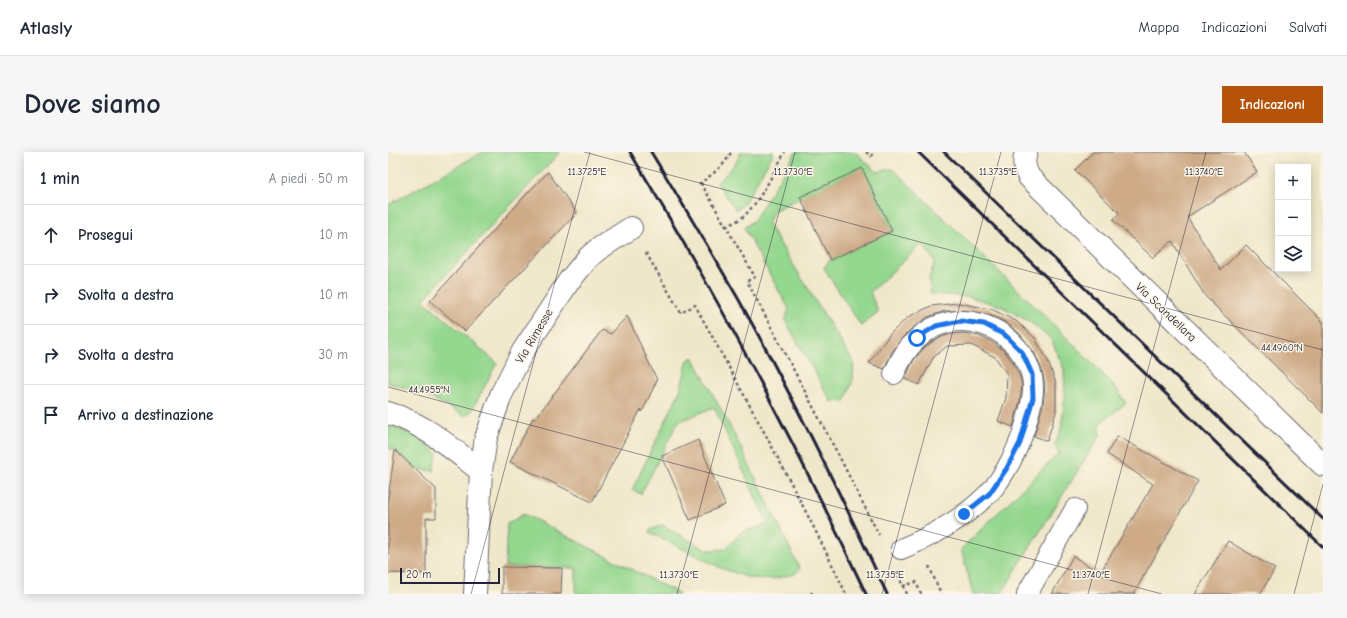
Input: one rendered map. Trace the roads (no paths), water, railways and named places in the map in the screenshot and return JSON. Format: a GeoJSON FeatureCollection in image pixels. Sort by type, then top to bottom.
{"type":"FeatureCollection","features":[{"type":"Feature","properties":{"kind":"street","name":"Via Scandellara"},"geometry":{"type":"LineString","coordinates":[[1026,152],[1024,168],[1028,177],[1323,464]]}},
{"type":"Feature","properties":{"kind":"street","name":"Via Rimesse"},"geometry":{"type":"LineString","coordinates":[[475,594],[481,471],[486,438],[501,395],[523,351],[569,281],[588,258],[597,250],[631,228]]}},
{"type":"Feature","properties":{"kind":"street"},"geometry":{"type":"LineString","coordinates":[[388,413],[415,423],[481,471]]}},
{"type":"Feature","properties":{"kind":"lane"},"geometry":{"type":"LineString","coordinates":[[894,374],[903,355],[917,338],[936,326],[960,321],[984,324],[1005,335],[1022,352],[1032,374],[1033,398],[1020,443],[1007,468],[989,494],[964,514],[934,534],[901,549]]}},
{"type":"Feature","properties":{"kind":"lane"},"geometry":{"type":"LineString","coordinates":[[1027,594],[1075,509]]}},
{"type":"Feature","properties":{"kind":"railway"},"geometry":{"type":"LineString","coordinates":[[630,152],[694,260],[754,370],[783,425],[866,594]]}},
{"type":"Feature","properties":{"kind":"railway"},"geometry":{"type":"LineString","coordinates":[[651,152],[759,336],[816,446],[887,594]]}},
{"type":"Feature","properties":{"kind":"railway"},"geometry":{"type":"LineString","coordinates":[[918,152],[1323,547]]}},
{"type":"Feature","properties":{"kind":"railway"},"geometry":{"type":"LineString","coordinates":[[944,152],[1323,519]]}}]}
